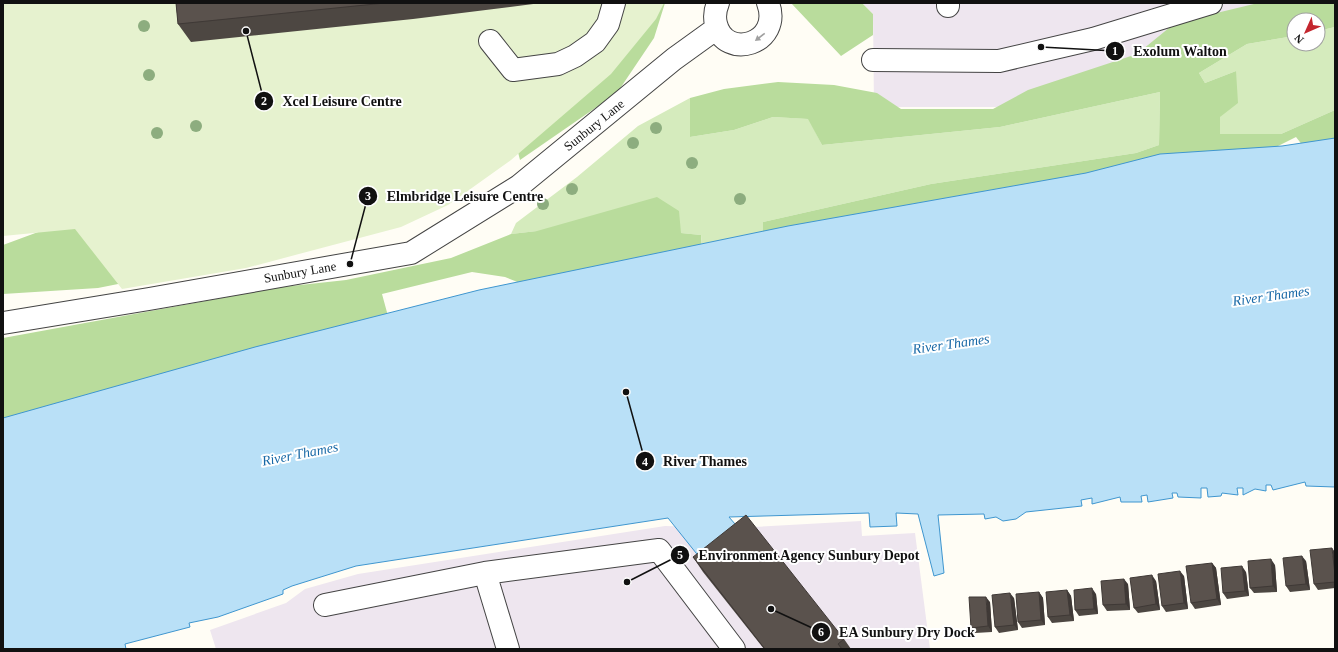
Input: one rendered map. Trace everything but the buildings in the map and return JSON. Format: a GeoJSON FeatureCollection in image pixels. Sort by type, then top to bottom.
{"type":"FeatureCollection","features":[{"type":"Feature","properties":{"kind":"street"},"geometry":{"type":"LineString","coordinates":[[490,41],[513,70],[558,64],[575,56],[595,42],[608,24],[614,3]]}},
{"type":"Feature","properties":{"kind":"street"},"geometry":{"type":"LineString","coordinates":[[718,3],[715,9],[717,28],[723,37],[731,42],[741,45],[751,44],[766,32],[771,20],[768,3]]}},
{"type":"Feature","properties":{"kind":"street"},"geometry":{"type":"LineString","coordinates":[[873,60],[999,62],[1094,39],[1211,3]]}},
{"type":"Feature","properties":{"kind":"street","name":"Sunbury Lane"},"geometry":{"type":"LineString","coordinates":[[3,323],[411,253],[519,186],[674,59],[717,28]]}},
{"type":"Feature","properties":{"kind":"street"},"geometry":{"type":"LineString","coordinates":[[325,605],[485,573],[659,550],[734,649]]}},
{"type":"Feature","properties":{"kind":"street"},"geometry":{"type":"LineString","coordinates":[[485,573],[508,649]]}},
{"type":"Feature","properties":{"kind":"shaded area"},"geometry":{"type":"Polygon","coordinates":[[[862,3],[1335,3],[1335,10],[1326,12],[1286,12],[1286,22],[1002,107],[874,107],[873,14],[862,3]]]}},
{"type":"Feature","properties":{"kind":"shaded area"},"geometry":{"type":"Polygon","coordinates":[[[861,521],[862,536],[915,533],[930,649],[216,649],[210,630],[286,603],[305,589],[358,574],[665,526],[735,528],[861,521]]]}},
{"type":"Feature","properties":{"kind":"green space"},"geometry":{"type":"Polygon","coordinates":[[[3,3],[664,3],[656,19],[611,74],[511,160],[448,205],[401,227],[246,268],[122,289],[75,229],[3,236],[3,3]]]}},
{"type":"Feature","properties":{"kind":"green space"},"geometry":{"type":"Polygon","coordinates":[[[623,3],[665,3],[654,38],[617,93],[520,160],[507,109],[623,3]]]}},
{"type":"Feature","properties":{"kind":"green space"},"geometry":{"type":"Polygon","coordinates":[[[791,3],[862,3],[873,14],[873,35],[841,56],[791,3]]]}},
{"type":"Feature","properties":{"kind":"green space"},"geometry":{"type":"Polygon","coordinates":[[[1258,3],[1335,3],[1335,27],[1326,29],[1326,12],[1286,12],[1286,37],[1247,44],[1199,73],[1205,83],[1236,71],[1238,103],[1220,117],[1220,134],[1281,134],[1335,110],[1335,164],[1317,164],[1296,137],[1268,151],[778,255],[763,232],[763,222],[931,184],[1136,153],[1159,145],[1160,92],[1000,127],[822,145],[808,119],[773,117],[734,130],[690,137],[690,98],[724,89],[778,82],[834,85],[877,93],[901,109],[993,109],[1028,90],[1137,54],[1175,23],[1258,3]]]}},
{"type":"Feature","properties":{"kind":"green space"},"geometry":{"type":"Polygon","coordinates":[[[1335,27],[1335,110],[1281,134],[1220,134],[1220,117],[1236,71],[1205,83],[1199,73],[1247,44],[1286,37],[1286,52],[1326,52],[1326,29],[1335,27]]]}},
{"type":"Feature","properties":{"kind":"green space"},"geometry":{"type":"Polygon","coordinates":[[[1160,92],[1159,145],[1136,153],[931,184],[763,222],[763,232],[702,244],[701,235],[681,233],[537,231],[511,234],[516,223],[577,177],[638,126],[690,98],[690,137],[734,130],[773,117],[809,119],[822,145],[1000,127],[1160,92]]]}},
{"type":"Feature","properties":{"kind":"green space"},"geometry":{"type":"Polygon","coordinates":[[[657,197],[679,211],[681,233],[701,235],[703,263],[545,293],[505,277],[472,272],[382,294],[394,338],[3,419],[3,338],[282,287],[346,280],[451,258],[511,234],[537,231],[657,197]]]}},
{"type":"Feature","properties":{"kind":"green space"},"geometry":{"type":"Polygon","coordinates":[[[76,218],[268,254],[98,288],[3,294],[3,245],[76,218]]]}},
{"type":"Feature","properties":{"kind":"water"},"geometry":{"type":"Polygon","coordinates":[[[1335,138],[1335,487],[1306,486],[1305,482],[1273,490],[1271,485],[1266,485],[1266,491],[1255,489],[1243,495],[1243,488],[1237,488],[1238,495],[1222,493],[1221,496],[1208,497],[1207,488],[1201,488],[1201,498],[1178,497],[1177,493],[1172,493],[1173,498],[1148,502],[1147,495],[1141,496],[1142,502],[1121,502],[1120,497],[1092,504],[1092,498],[1081,500],[1082,506],[1026,512],[1016,519],[1003,521],[996,517],[985,519],[984,514],[938,515],[944,573],[934,576],[918,514],[896,513],[897,526],[870,527],[869,513],[729,517],[747,538],[773,649],[668,518],[356,566],[292,586],[283,590],[283,594],[218,617],[189,623],[190,627],[125,644],[126,649],[3,649],[3,418],[255,347],[479,290],[788,226],[1086,173],[1160,154],[1282,146],[1335,138]]]}},
{"type":"Feature","properties":{"kind":"place","name":"Xcel Leisure Centre"},"geometry":{"type":"Point","coordinates":[246,31]}},
{"type":"Feature","properties":{"kind":"place","name":"Exolum Walton"},"geometry":{"type":"Point","coordinates":[1041,47]}},
{"type":"Feature","properties":{"kind":"place","name":"Elmbridge Leisure Centre"},"geometry":{"type":"Point","coordinates":[350,264]}},
{"type":"Feature","properties":{"kind":"place","name":"River Thames"},"geometry":{"type":"Point","coordinates":[626,392]}},
{"type":"Feature","properties":{"kind":"place","name":"Environment Agency Sunbury Depot"},"geometry":{"type":"Point","coordinates":[627,582]}},
{"type":"Feature","properties":{"kind":"place","name":"EA Sunbury Dry Dock"},"geometry":{"type":"Point","coordinates":[771,609]}}]}
